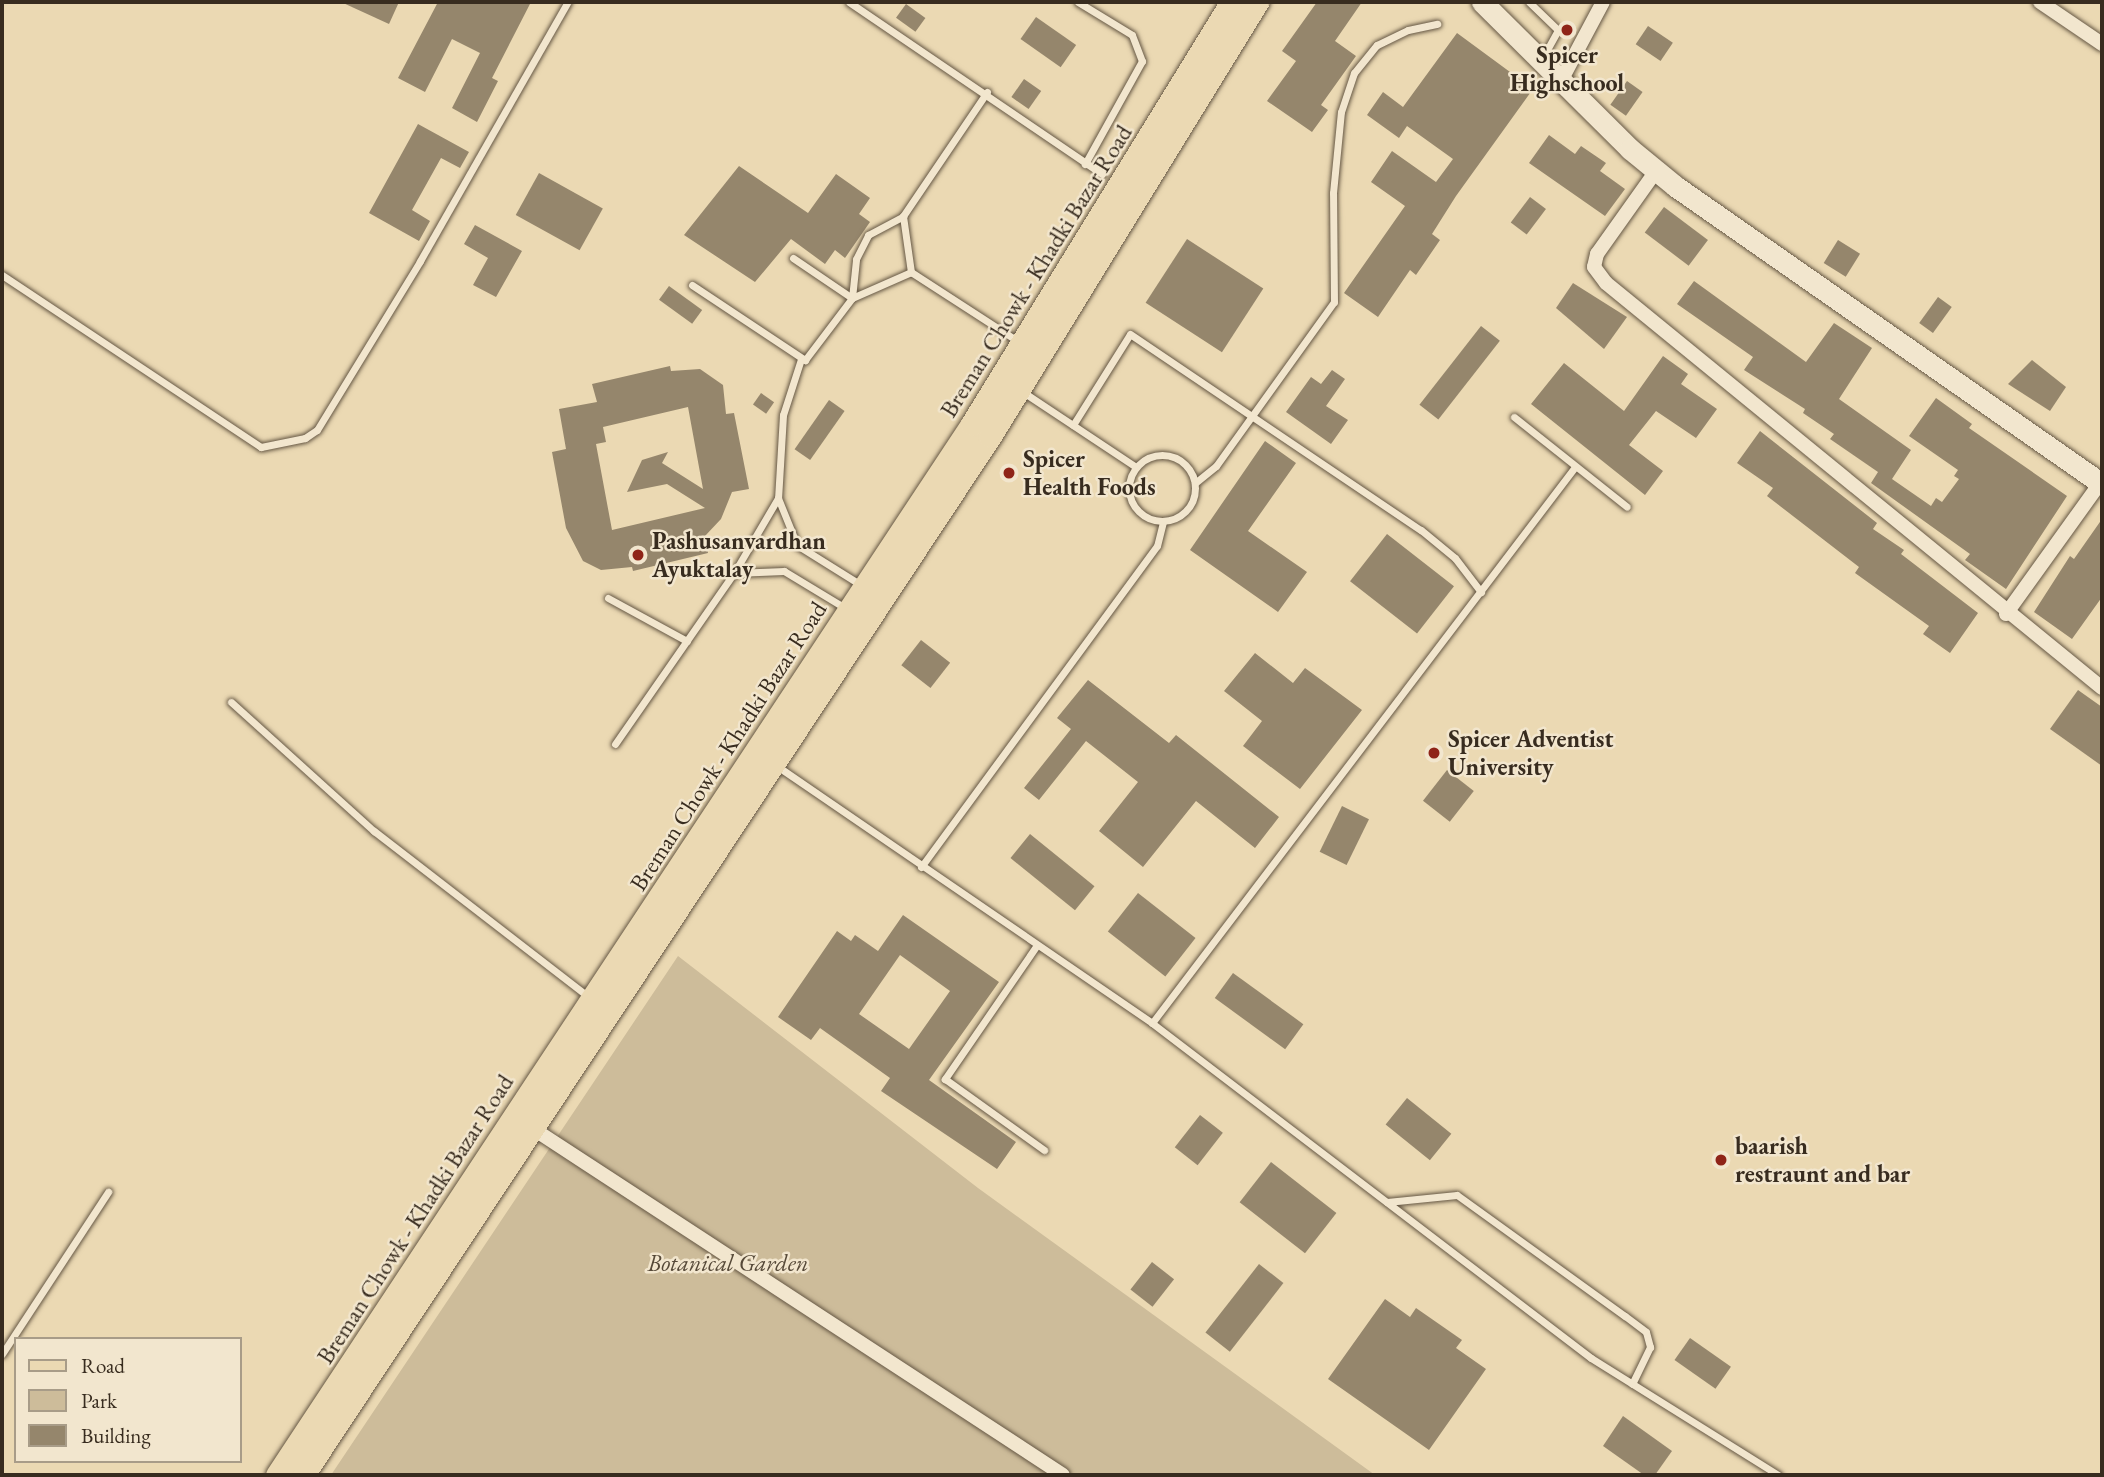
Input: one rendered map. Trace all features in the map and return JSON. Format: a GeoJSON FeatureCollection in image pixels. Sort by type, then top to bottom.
{"type":"FeatureCollection","features":[{"type":"Feature","properties":{"kind":"main road","name":"Breman Chowk - Khadki Bazar Road"},"geometry":{"type":"LineString","coordinates":[[277,1475],[864,587],[1010,384],[1022,344],[1232,2]]}},
{"type":"Feature","properties":{"kind":"main road","name":"Breman Chowk - Khadki Bazar Road"},"geometry":{"type":"LineString","coordinates":[[303,1475],[774,764],[1010,384],[1256,2]]}},
{"type":"Feature","properties":{"kind":"street"},"geometry":{"type":"LineString","coordinates":[[1482,2],[1656,171],[2101,483],[2006,614]]}},
{"type":"Feature","properties":{"kind":"street"},"geometry":{"type":"LineString","coordinates":[[1562,79],[1603,2]]}},
{"type":"Feature","properties":{"kind":"street"},"geometry":{"type":"LineString","coordinates":[[2040,2],[2102,44]]}},
{"type":"Feature","properties":{"kind":"street"},"geometry":{"type":"LineString","coordinates":[[1656,171],[1597,254],[1594,267],[1606,283],[2006,614],[2102,688]]}},
{"type":"Feature","properties":{"kind":"street"},"geometry":{"type":"LineString","coordinates":[[533,1128],[1063,1475]]}},
{"type":"Feature","properties":{"kind":"lane"},"geometry":{"type":"LineString","coordinates":[[2,275],[261,447],[305,438],[317,430],[420,261],[568,2]]}},
{"type":"Feature","properties":{"kind":"lane"},"geometry":{"type":"LineString","coordinates":[[849,2],[986,92],[1102,174]]}},
{"type":"Feature","properties":{"kind":"lane"},"geometry":{"type":"LineString","coordinates":[[1077,2],[1132,35],[1142,61],[1086,163]]}},
{"type":"Feature","properties":{"kind":"lane"},"geometry":{"type":"LineString","coordinates":[[1529,2],[1558,30],[1541,61]]}},
{"type":"Feature","properties":{"kind":"lane"},"geometry":{"type":"LineString","coordinates":[[1195,482],[1187,465],[1171,456],[1152,456],[1136,467],[1129,484],[1132,503],[1145,517],[1163,522],[1188,509],[1195,482],[1216,466],[1334,302],[1337,274],[1333,193],[1341,112],[1354,73],[1377,46],[1408,30],[1437,24]]}},
{"type":"Feature","properties":{"kind":"lane"},"geometry":{"type":"LineString","coordinates":[[801,359],[812,355],[852,298],[856,259],[868,235],[903,216],[986,92]]}},
{"type":"Feature","properties":{"kind":"lane"},"geometry":{"type":"LineString","coordinates":[[903,216],[911,272],[1022,344]]}},
{"type":"Feature","properties":{"kind":"lane"},"geometry":{"type":"LineString","coordinates":[[793,258],[852,298]]}},
{"type":"Feature","properties":{"kind":"lane"},"geometry":{"type":"LineString","coordinates":[[852,298],[911,272]]}},
{"type":"Feature","properties":{"kind":"lane"},"geometry":{"type":"LineString","coordinates":[[692,285],[801,359]]}},
{"type":"Feature","properties":{"kind":"lane"},"geometry":{"type":"LineString","coordinates":[[1073,425],[1130,334],[1420,530],[1455,558],[1481,592]]}},
{"type":"Feature","properties":{"kind":"lane"},"geometry":{"type":"LineString","coordinates":[[801,359],[783,415],[778,498],[797,545],[864,587]]}},
{"type":"Feature","properties":{"kind":"lane"},"geometry":{"type":"LineString","coordinates":[[1010,384],[1136,467]]}},
{"type":"Feature","properties":{"kind":"lane"},"geometry":{"type":"LineString","coordinates":[[1514,417],[1627,508]]}},
{"type":"Feature","properties":{"kind":"lane"},"geometry":{"type":"LineString","coordinates":[[1152,1023],[1575,467]]}},
{"type":"Feature","properties":{"kind":"lane"},"geometry":{"type":"LineString","coordinates":[[615,744],[734,573],[778,498]]}},
{"type":"Feature","properties":{"kind":"lane"},"geometry":{"type":"LineString","coordinates":[[921,867],[1157,546],[1163,522]]}},
{"type":"Feature","properties":{"kind":"lane"},"geometry":{"type":"LineString","coordinates":[[734,573],[784,571],[849,611]]}},
{"type":"Feature","properties":{"kind":"lane"},"geometry":{"type":"LineString","coordinates":[[608,598],[687,641]]}},
{"type":"Feature","properties":{"kind":"lane"},"geometry":{"type":"LineString","coordinates":[[231,702],[373,831],[592,999]]}},
{"type":"Feature","properties":{"kind":"lane"},"geometry":{"type":"LineString","coordinates":[[774,764],[1152,1023],[1591,1358],[1778,1475]]}},
{"type":"Feature","properties":{"kind":"lane"},"geometry":{"type":"LineString","coordinates":[[1037,945],[945,1079],[1044,1150]]}},
{"type":"Feature","properties":{"kind":"lane"},"geometry":{"type":"LineString","coordinates":[[2,1354],[108,1192]]}},
{"type":"Feature","properties":{"kind":"lane"},"geometry":{"type":"LineString","coordinates":[[1386,1202],[1457,1195],[1625,1316],[1646,1332],[1650,1348],[1632,1384]]}},
{"type":"Feature","properties":{"kind":"green space","name":"Botanical Garden"},"geometry":{"type":"Polygon","coordinates":[[[678,956],[978,1188],[1375,1475],[331,1475],[678,956]]]}},
{"type":"Feature","properties":{"kind":"building"},"geometry":{"type":"Polygon","coordinates":[[[341,2],[399,2],[389,24],[341,2]]]}},
{"type":"Feature","properties":{"kind":"building"},"geometry":{"type":"Polygon","coordinates":[[[438,2],[531,2],[492,78],[498,81],[477,122],[452,108],[480,53],[452,39],[425,92],[398,78],[438,2]]]}},
{"type":"Feature","properties":{"kind":"building"},"geometry":{"type":"Polygon","coordinates":[[[1317,2],[1362,2],[1335,41],[1356,56],[1321,105],[1328,110],[1312,132],[1267,101],[1296,61],[1282,51],[1317,2]]]}},
{"type":"Feature","properties":{"kind":"building"},"geometry":{"type":"Polygon","coordinates":[[[906,4],[925,18],[915,32],[896,18],[906,4]]]}},
{"type":"Feature","properties":{"kind":"building"},"geometry":{"type":"Polygon","coordinates":[[[1036,17],[1076,45],[1061,67],[1021,39],[1036,17]]]}},
{"type":"Feature","properties":{"kind":"building"},"geometry":{"type":"Polygon","coordinates":[[[1648,26],[1673,43],[1661,61],[1636,44],[1648,26]]]}},
{"type":"Feature","properties":{"kind":"building"},"geometry":{"type":"Polygon","coordinates":[[[1457,33],[1533,89],[1432,234],[1440,240],[1416,275],[1410,270],[1378,317],[1344,293],[1405,206],[1371,182],[1392,151],[1436,182],[1453,159],[1407,126],[1399,138],[1367,115],[1383,92],[1403,107],[1457,33]]]}},
{"type":"Feature","properties":{"kind":"building"},"geometry":{"type":"Polygon","coordinates":[[[1024,79],[1041,91],[1029,109],[1011,97],[1024,79]]]}},
{"type":"Feature","properties":{"kind":"building"},"geometry":{"type":"Polygon","coordinates":[[[1627,81],[1643,92],[1626,116],[1610,105],[1627,81]]]}},
{"type":"Feature","properties":{"kind":"building"},"geometry":{"type":"Polygon","coordinates":[[[418,124],[469,152],[460,168],[441,158],[412,210],[430,221],[419,241],[369,213],[418,124]]]}},
{"type":"Feature","properties":{"kind":"building"},"geometry":{"type":"Polygon","coordinates":[[[1549,135],[1575,154],[1581,146],[1606,163],[1600,171],[1625,189],[1605,216],[1529,163],[1549,135]]]}},
{"type":"Feature","properties":{"kind":"building"},"geometry":{"type":"Polygon","coordinates":[[[739,166],[808,213],[836,174],[870,198],[859,214],[870,222],[845,258],[835,250],[825,264],[791,239],[755,282],[684,235],[739,166]]]}},
{"type":"Feature","properties":{"kind":"building"},"geometry":{"type":"Polygon","coordinates":[[[539,173],[603,208],[580,250],[516,215],[539,173]]]}},
{"type":"Feature","properties":{"kind":"building"},"geometry":{"type":"Polygon","coordinates":[[[1530,197],[1546,209],[1527,235],[1511,223],[1530,197]]]}},
{"type":"Feature","properties":{"kind":"building"},"geometry":{"type":"Polygon","coordinates":[[[1664,207],[1708,240],[1689,266],[1645,233],[1664,207]]]}},
{"type":"Feature","properties":{"kind":"building"},"geometry":{"type":"Polygon","coordinates":[[[475,225],[522,251],[496,297],[473,285],[488,258],[464,244],[475,225]]]}},
{"type":"Feature","properties":{"kind":"building"},"geometry":{"type":"Polygon","coordinates":[[[1187,239],[1263,289],[1222,352],[1146,303],[1187,239]]]}},
{"type":"Feature","properties":{"kind":"building"},"geometry":{"type":"Polygon","coordinates":[[[1838,240],[1860,254],[1846,277],[1824,263],[1838,240]]]}},
{"type":"Feature","properties":{"kind":"building"},"geometry":{"type":"Polygon","coordinates":[[[1694,281],[1806,362],[1834,323],[1872,348],[1839,399],[1911,450],[1892,479],[1931,506],[1936,498],[1942,502],[1959,479],[1954,476],[1958,470],[1909,436],[1936,398],[1972,424],[1969,428],[2067,496],[2006,589],[1965,560],[1970,554],[1871,483],[1878,472],[1830,439],[1834,434],[1803,413],[1805,409],[1744,370],[1753,357],[1677,304],[1694,281]]]}},
{"type":"Feature","properties":{"kind":"building"},"geometry":{"type":"Polygon","coordinates":[[[1573,283],[1627,317],[1604,349],[1556,308],[1573,283]]]}},
{"type":"Feature","properties":{"kind":"building"},"geometry":{"type":"Polygon","coordinates":[[[669,286],[702,310],[692,324],[659,300],[669,286]]]}},
{"type":"Feature","properties":{"kind":"building"},"geometry":{"type":"Polygon","coordinates":[[[1938,297],[1952,307],[1933,333],[1919,323],[1938,297]]]}},
{"type":"Feature","properties":{"kind":"building"},"geometry":{"type":"Polygon","coordinates":[[[1481,326],[1500,341],[1438,420],[1419,405],[1481,326]]]}},
{"type":"Feature","properties":{"kind":"building"},"geometry":{"type":"Polygon","coordinates":[[[1663,356],[1688,374],[1681,384],[1717,409],[1696,438],[1656,411],[1629,445],[1663,471],[1645,495],[1531,404],[1564,363],[1624,411],[1663,356]]]}},
{"type":"Feature","properties":{"kind":"building"},"geometry":{"type":"Polygon","coordinates":[[[2032,360],[2066,387],[2050,411],[2008,384],[2032,360]]]}},
{"type":"Feature","properties":{"kind":"building"},"geometry":{"type":"Polygon","coordinates":[[[670,366],[671,371],[700,369],[723,385],[726,414],[734,413],[749,489],[732,492],[721,519],[705,536],[708,553],[633,571],[632,567],[601,570],[583,561],[566,528],[552,452],[566,449],[559,409],[597,402],[592,384],[670,366]],[[688,407],[603,427],[606,442],[596,444],[612,530],[705,508],[667,484],[627,492],[642,460],[668,452],[662,463],[703,489],[688,407]]]}},
{"type":"Feature","properties":{"kind":"building"},"geometry":{"type":"Polygon","coordinates":[[[1332,370],[1345,379],[1326,406],[1348,420],[1331,444],[1286,412],[1311,377],[1321,384],[1332,370]]]}},
{"type":"Feature","properties":{"kind":"building"},"geometry":{"type":"Polygon","coordinates":[[[761,393],[774,402],[766,414],[753,404],[761,393]]]}},
{"type":"Feature","properties":{"kind":"building"},"geometry":{"type":"Polygon","coordinates":[[[829,400],[845,411],[810,460],[795,449],[829,400]]]}},
{"type":"Feature","properties":{"kind":"building"},"geometry":{"type":"Polygon","coordinates":[[[1760,431],[1877,523],[1873,529],[1904,550],[1901,554],[1978,613],[1950,653],[1923,634],[1929,626],[1855,573],[1859,567],[1767,496],[1773,488],[1737,463],[1760,431]]]}},
{"type":"Feature","properties":{"kind":"building"},"geometry":{"type":"Polygon","coordinates":[[[1265,441],[1296,463],[1248,531],[1307,572],[1278,612],[1190,550],[1265,441]]]}},
{"type":"Feature","properties":{"kind":"building"},"geometry":{"type":"Polygon","coordinates":[[[2102,519],[2102,597],[2072,639],[2034,612],[2070,556],[2074,559],[2102,519]]]}},
{"type":"Feature","properties":{"kind":"building"},"geometry":{"type":"Polygon","coordinates":[[[1387,534],[1454,586],[1417,634],[1350,581],[1387,534]]]}},
{"type":"Feature","properties":{"kind":"building"},"geometry":{"type":"Polygon","coordinates":[[[921,640],[950,663],[930,688],[901,665],[921,640]]]}},
{"type":"Feature","properties":{"kind":"building"},"geometry":{"type":"Polygon","coordinates":[[[1255,653],[1293,683],[1305,668],[1362,710],[1300,789],[1243,746],[1262,721],[1224,691],[1255,653]]]}},
{"type":"Feature","properties":{"kind":"building"},"geometry":{"type":"Polygon","coordinates":[[[1088,680],[1169,743],[1176,735],[1279,817],[1255,848],[1196,801],[1143,867],[1099,831],[1138,782],[1086,741],[1039,800],[1024,788],[1071,729],[1057,718],[1088,680]]]}},
{"type":"Feature","properties":{"kind":"building"},"geometry":{"type":"Polygon","coordinates":[[[2078,690],[2102,707],[2102,766],[2050,729],[2078,690]]]}},
{"type":"Feature","properties":{"kind":"building"},"geometry":{"type":"Polygon","coordinates":[[[1447,770],[1474,791],[1450,822],[1423,801],[1447,770]]]}},
{"type":"Feature","properties":{"kind":"building"},"geometry":{"type":"Polygon","coordinates":[[[1342,806],[1369,819],[1347,865],[1320,852],[1342,806]]]}},
{"type":"Feature","properties":{"kind":"building"},"geometry":{"type":"Polygon","coordinates":[[[1030,834],[1095,886],[1075,910],[1010,858],[1030,834]]]}},
{"type":"Feature","properties":{"kind":"building"},"geometry":{"type":"Polygon","coordinates":[[[1138,893],[1196,938],[1165,977],[1108,932],[1138,893]]]}},
{"type":"Feature","properties":{"kind":"building"},"geometry":{"type":"Polygon","coordinates":[[[903,915],[999,982],[929,1080],[1016,1142],[997,1169],[881,1091],[890,1078],[820,1028],[811,1040],[778,1017],[837,931],[851,941],[855,935],[878,951],[903,915]],[[900,955],[859,1014],[909,1049],[950,991],[900,955]]]}},
{"type":"Feature","properties":{"kind":"building"},"geometry":{"type":"Polygon","coordinates":[[[1233,973],[1303,1024],[1285,1049],[1215,998],[1233,973]]]}},
{"type":"Feature","properties":{"kind":"building"},"geometry":{"type":"Polygon","coordinates":[[[1407,1098],[1451,1134],[1430,1160],[1386,1124],[1407,1098]]]}},
{"type":"Feature","properties":{"kind":"building"},"geometry":{"type":"Polygon","coordinates":[[[1200,1115],[1223,1133],[1198,1165],[1175,1147],[1200,1115]]]}},
{"type":"Feature","properties":{"kind":"building"},"geometry":{"type":"Polygon","coordinates":[[[1271,1162],[1336,1213],[1305,1253],[1240,1202],[1271,1162]]]}},
{"type":"Feature","properties":{"kind":"building"},"geometry":{"type":"Polygon","coordinates":[[[1152,1262],[1174,1279],[1153,1307],[1130,1290],[1152,1262]]]}},
{"type":"Feature","properties":{"kind":"building"},"geometry":{"type":"Polygon","coordinates":[[[1259,1264],[1283,1283],[1230,1352],[1205,1333],[1259,1264]]]}},
{"type":"Feature","properties":{"kind":"building"},"geometry":{"type":"Polygon","coordinates":[[[1385,1299],[1410,1317],[1416,1308],[1462,1340],[1456,1348],[1486,1369],[1429,1450],[1328,1379],[1385,1299]]]}},
{"type":"Feature","properties":{"kind":"building"},"geometry":{"type":"Polygon","coordinates":[[[1690,1338],[1731,1367],[1715,1389],[1675,1360],[1690,1338]]]}},
{"type":"Feature","properties":{"kind":"building"},"geometry":{"type":"Polygon","coordinates":[[[1623,1416],[1672,1451],[1655,1475],[1644,1475],[1603,1446],[1623,1416]]]}},
{"type":"Feature","properties":{"kind":"place","name":"Spicer Highschool"},"geometry":{"type":"Point","coordinates":[1567,30]}},
{"type":"Feature","properties":{"kind":"place","name":"Spicer Health Foods"},"geometry":{"type":"Point","coordinates":[1009,473]}},
{"type":"Feature","properties":{"kind":"place","name":"Pashusanvardhan Ayuktalay"},"geometry":{"type":"Point","coordinates":[638,555]}},
{"type":"Feature","properties":{"kind":"place","name":"Spicer Adventist University"},"geometry":{"type":"Point","coordinates":[1434,753]}},
{"type":"Feature","properties":{"kind":"place","name":"baarish restraunt and bar"},"geometry":{"type":"Point","coordinates":[1721,1160]}}]}
